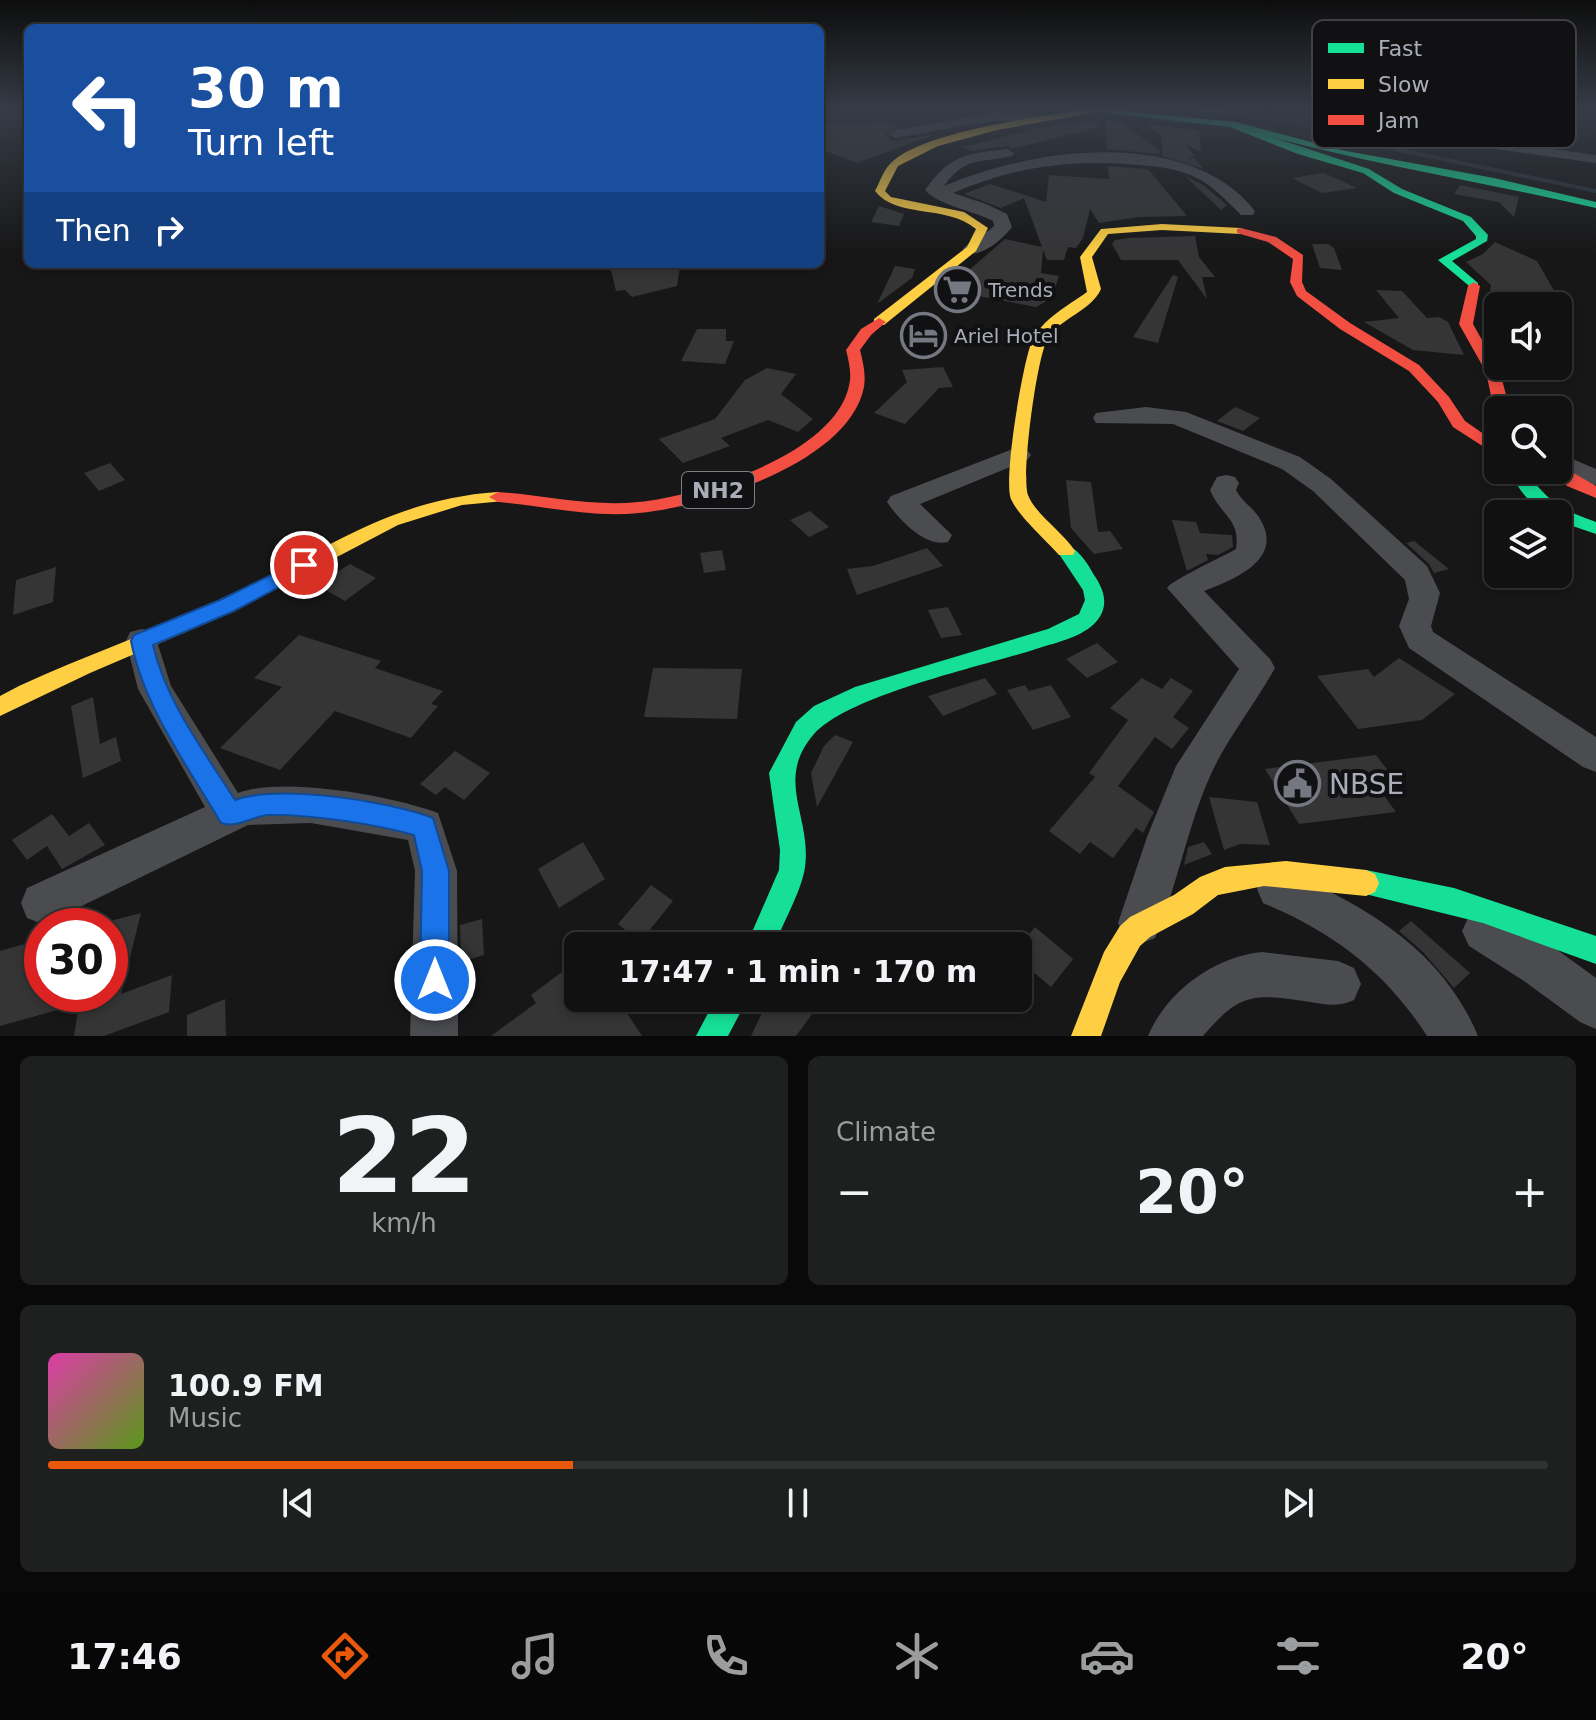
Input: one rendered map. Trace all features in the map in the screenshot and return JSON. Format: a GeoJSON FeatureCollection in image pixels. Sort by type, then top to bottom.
{"type":"FeatureCollection","features":[{"type":"Feature","properties":{"kind":"main road"},"geometry":{"type":"LineString","coordinates":[[905,157],[894,165],[885,178],[880,191],[882,196],[891,201],[952,210],[978,222],[981,235],[972,249]]}},
{"type":"Feature","properties":{"kind":"main road"},"geometry":{"type":"LineString","coordinates":[[1321,157],[1357,167],[1398,191],[1445,208],[1475,226],[1482,235],[1481,241],[1444,260],[1475,287],[1466,324],[1493,372],[1499,396]]}},
{"type":"Feature","properties":{"kind":"main road"},"geometry":{"type":"LineString","coordinates":[[1364,157],[1505,183],[1596,205]]}},
{"type":"Feature","properties":{"kind":"main road"},"geometry":{"type":"LineString","coordinates":[[766,932],[792,870],[793,850],[781,773],[804,729],[822,712],[863,693],[1055,635],[1081,626],[1095,613],[1097,599],[1088,580],[1020,499],[1016,487],[1031,365],[1042,334],[1093,294],[1095,289],[1086,257],[1100,236],[1112,229],[1139,227],[1237,231],[1272,237],[1299,258],[1296,282],[1301,293],[1345,326],[1414,368],[1439,394],[1459,424],[1484,441]]}},
{"type":"Feature","properties":{"kind":"main road","name":"NH2"},"geometry":{"type":"LineString","coordinates":[[0,707],[142,641],[227,606],[392,522],[446,503],[483,496],[525,497],[588,508],[636,508],[668,504],[750,480],[797,456],[837,426],[856,391],[857,370],[853,350],[866,332],[972,249]]}},
{"type":"Feature","properties":{"kind":"main road"},"geometry":{"type":"LineString","coordinates":[[1572,481],[1596,493]]}},
{"type":"Feature","properties":{"kind":"main road"},"geometry":{"type":"LineString","coordinates":[[1526,484],[1539,500]]}},
{"type":"Feature","properties":{"kind":"main road"},"geometry":{"type":"LineString","coordinates":[[1572,519],[1596,528]]}},
{"type":"Feature","properties":{"kind":"main road"},"geometry":{"type":"LineString","coordinates":[[1086,1036],[1102,990],[1125,945],[1139,928],[1190,901],[1209,886],[1240,875],[1320,877],[1419,890],[1498,913],[1596,950]]}},
{"type":"Feature","properties":{"kind":"main road"},"geometry":{"type":"LineString","coordinates":[[711,1036],[725,1012]]}},
{"type":"Feature","properties":{"kind":"street"},"geometry":{"type":"LineString","coordinates":[[972,249],[1003,227],[1001,218],[933,190],[956,162],[985,157]]}},
{"type":"Feature","properties":{"kind":"street"},"geometry":{"type":"LineString","coordinates":[[938,194],[990,170],[1052,157]]}},
{"type":"Feature","properties":{"kind":"street"},"geometry":{"type":"LineString","coordinates":[[1066,157],[1165,162],[1199,172],[1247,211]]}},
{"type":"Feature","properties":{"kind":"street"},"geometry":{"type":"LineString","coordinates":[[1105,418],[1146,414],[1177,417],[1305,471],[1416,573],[1424,584],[1426,604],[1415,626],[1420,639],[1596,756]]}},
{"type":"Feature","properties":{"kind":"street"},"geometry":{"type":"LineString","coordinates":[[938,535],[901,502],[1018,455]]}},
{"type":"Feature","properties":{"kind":"street"},"geometry":{"type":"LineString","coordinates":[[1572,469],[1596,477]]}},
{"type":"Feature","properties":{"kind":"street"},"geometry":{"type":"LineString","coordinates":[[1139,928],[1167,837],[1195,766],[1258,668],[1182,588],[1216,575],[1250,554],[1252,528],[1225,498],[1223,490],[1226,483]]}},
{"type":"Feature","properties":{"kind":"street"},"geometry":{"type":"LineString","coordinates":[[142,641],[155,689],[230,815]]}},
{"type":"Feature","properties":{"kind":"street"},"geometry":{"type":"LineString","coordinates":[[42,903],[244,808],[268,804],[382,815],[424,826],[436,871],[434,1036]]}},
{"type":"Feature","properties":{"kind":"street"},"geometry":{"type":"LineString","coordinates":[[1240,875],[1301,898],[1387,952],[1407,971],[1454,1036]]}},
{"type":"Feature","properties":{"kind":"street"},"geometry":{"type":"LineString","coordinates":[[1419,890],[1540,965],[1596,1006]]}},
{"type":"Feature","properties":{"kind":"street"},"geometry":{"type":"LineString","coordinates":[[1172,1036],[1202,999],[1226,981],[1254,972],[1338,984]]}},
{"type":"Feature","properties":{"kind":"building"},"geometry":{"type":"Polygon","coordinates":[[[842,157],[872,157],[857,163],[842,157]]]}},
{"type":"Feature","properties":{"kind":"building"},"geometry":{"type":"Polygon","coordinates":[[[1167,157],[1195,158],[1203,169],[1167,157]]]}},
{"type":"Feature","properties":{"kind":"building"},"geometry":{"type":"Polygon","coordinates":[[[1108,166],[1148,169],[1187,216],[1139,217],[1099,223],[1090,209],[1083,238],[1076,248],[1068,247],[1064,260],[1047,260],[1043,250],[1041,273],[1059,276],[1052,298],[1036,307],[946,290],[1005,239],[1042,247],[1024,198],[1001,208],[964,194],[990,184],[1046,202],[1049,175],[1109,179],[1108,166]]]}},
{"type":"Feature","properties":{"kind":"building"},"geometry":{"type":"Polygon","coordinates":[[[1324,173],[1357,188],[1322,193],[1292,178],[1324,173]]]}},
{"type":"Feature","properties":{"kind":"building"},"geometry":{"type":"Polygon","coordinates":[[[1185,176],[1203,185],[1227,205],[1221,210],[1185,176]]]}},
{"type":"Feature","properties":{"kind":"building"},"geometry":{"type":"Polygon","coordinates":[[[1460,185],[1519,197],[1514,217],[1499,202],[1454,194],[1460,185]]]}},
{"type":"Feature","properties":{"kind":"building"},"geometry":{"type":"Polygon","coordinates":[[[879,206],[904,214],[899,226],[871,222],[879,206]]]}},
{"type":"Feature","properties":{"kind":"building"},"geometry":{"type":"Polygon","coordinates":[[[1195,236],[1199,257],[1215,277],[1202,277],[1207,299],[1178,260],[1121,260],[1112,244],[1115,240],[1129,238],[1195,236]]]}},
{"type":"Feature","properties":{"kind":"building"},"geometry":{"type":"Polygon","coordinates":[[[1495,242],[1537,261],[1555,292],[1490,292],[1491,285],[1466,262],[1483,254],[1495,242]]]}},
{"type":"Feature","properties":{"kind":"building"},"geometry":{"type":"Polygon","coordinates":[[[1312,244],[1328,244],[1334,248],[1342,270],[1320,268],[1312,244]]]}},
{"type":"Feature","properties":{"kind":"building"},"geometry":{"type":"Polygon","coordinates":[[[895,266],[915,269],[912,278],[877,304],[895,266]]]}},
{"type":"Feature","properties":{"kind":"building"},"geometry":{"type":"Polygon","coordinates":[[[610,268],[680,268],[677,286],[632,297],[625,290],[616,291],[610,268]]]}},
{"type":"Feature","properties":{"kind":"building"},"geometry":{"type":"Polygon","coordinates":[[[1173,275],[1178,277],[1158,343],[1133,337],[1173,275]]]}},
{"type":"Feature","properties":{"kind":"building"},"geometry":{"type":"Polygon","coordinates":[[[1376,290],[1402,291],[1427,318],[1439,317],[1448,322],[1464,355],[1413,350],[1364,322],[1399,318],[1376,290]]]}},
{"type":"Feature","properties":{"kind":"building"},"geometry":{"type":"Polygon","coordinates":[[[697,329],[726,329],[726,341],[734,341],[725,364],[681,361],[697,329]]]}},
{"type":"Feature","properties":{"kind":"building"},"geometry":{"type":"Polygon","coordinates":[[[943,367],[953,387],[939,388],[905,424],[874,413],[907,382],[902,370],[943,367]]]}},
{"type":"Feature","properties":{"kind":"building"},"geometry":{"type":"Polygon","coordinates":[[[767,368],[796,374],[781,394],[813,419],[798,432],[768,420],[721,438],[730,446],[683,463],[659,439],[715,419],[745,380],[767,368]]]}},
{"type":"Feature","properties":{"kind":"building"},"geometry":{"type":"Polygon","coordinates":[[[1235,407],[1260,418],[1243,431],[1217,421],[1235,407]]]}},
{"type":"Feature","properties":{"kind":"building"},"geometry":{"type":"Polygon","coordinates":[[[110,463],[125,480],[99,491],[84,473],[110,463]]]}},
{"type":"Feature","properties":{"kind":"building"},"geometry":{"type":"Polygon","coordinates":[[[1066,480],[1091,482],[1098,532],[1110,531],[1123,549],[1094,554],[1071,528],[1066,480]]]}},
{"type":"Feature","properties":{"kind":"building"},"geometry":{"type":"Polygon","coordinates":[[[810,511],[829,527],[809,537],[790,520],[810,511]]]}},
{"type":"Feature","properties":{"kind":"building"},"geometry":{"type":"Polygon","coordinates":[[[1172,520],[1196,522],[1200,533],[1232,535],[1233,547],[1218,555],[1206,554],[1208,560],[1187,571],[1172,520]]]}},
{"type":"Feature","properties":{"kind":"building"},"geometry":{"type":"Polygon","coordinates":[[[1414,541],[1449,569],[1434,573],[1429,564],[1406,543],[1414,541]]]}},
{"type":"Feature","properties":{"kind":"building"},"geometry":{"type":"Polygon","coordinates":[[[927,548],[943,566],[857,595],[847,569],[873,566],[927,548]]]}},
{"type":"Feature","properties":{"kind":"building"},"geometry":{"type":"Polygon","coordinates":[[[722,550],[726,570],[704,573],[700,553],[722,550]]]}},
{"type":"Feature","properties":{"kind":"building"},"geometry":{"type":"Polygon","coordinates":[[[350,564],[376,578],[345,601],[317,585],[350,564]]]}},
{"type":"Feature","properties":{"kind":"building"},"geometry":{"type":"Polygon","coordinates":[[[56,567],[53,602],[13,615],[16,580],[56,567]]]}},
{"type":"Feature","properties":{"kind":"building"},"geometry":{"type":"Polygon","coordinates":[[[948,607],[962,635],[941,638],[928,610],[948,607]]]}},
{"type":"Feature","properties":{"kind":"building"},"geometry":{"type":"Polygon","coordinates":[[[299,635],[381,661],[375,668],[443,691],[431,704],[438,706],[411,738],[335,711],[280,770],[220,748],[282,687],[254,678],[299,635]]]}},
{"type":"Feature","properties":{"kind":"building"},"geometry":{"type":"Polygon","coordinates":[[[1097,643],[1118,662],[1087,678],[1066,659],[1097,643]]]}},
{"type":"Feature","properties":{"kind":"building"},"geometry":{"type":"Polygon","coordinates":[[[1399,658],[1455,694],[1422,720],[1358,729],[1317,676],[1368,669],[1374,677],[1399,658]]]}},
{"type":"Feature","properties":{"kind":"building"},"geometry":{"type":"Polygon","coordinates":[[[653,668],[742,669],[737,719],[644,717],[653,668]]]}},
{"type":"Feature","properties":{"kind":"building"},"geometry":{"type":"Polygon","coordinates":[[[985,678],[997,694],[943,716],[928,696],[985,678]]]}},
{"type":"Feature","properties":{"kind":"building"},"geometry":{"type":"Polygon","coordinates":[[[1142,678],[1162,689],[1171,678],[1193,691],[1173,717],[1189,728],[1172,749],[1155,737],[1118,786],[1154,812],[1143,833],[1136,828],[1113,858],[1090,842],[1080,854],[1049,831],[1095,777],[1089,773],[1128,720],[1110,708],[1142,678]]]}},
{"type":"Feature","properties":{"kind":"building"},"geometry":{"type":"Polygon","coordinates":[[[1025,685],[1029,691],[1051,685],[1071,717],[1033,730],[1007,690],[1025,685]]]}},
{"type":"Feature","properties":{"kind":"building"},"geometry":{"type":"Polygon","coordinates":[[[93,697],[100,744],[116,737],[121,761],[83,778],[71,706],[93,697]]]}},
{"type":"Feature","properties":{"kind":"building"},"geometry":{"type":"Polygon","coordinates":[[[835,735],[853,742],[817,807],[811,773],[824,746],[835,735]]]}},
{"type":"Feature","properties":{"kind":"building"},"geometry":{"type":"Polygon","coordinates":[[[455,751],[490,773],[464,800],[445,787],[436,795],[420,784],[455,751]]]}},
{"type":"Feature","properties":{"kind":"building"},"geometry":{"type":"Polygon","coordinates":[[[1376,755],[1403,790],[1382,793],[1396,812],[1299,824],[1265,769],[1376,755]]]}},
{"type":"Feature","properties":{"kind":"building"},"geometry":{"type":"Polygon","coordinates":[[[1209,797],[1257,802],[1270,845],[1240,844],[1224,850],[1209,797]]]}},
{"type":"Feature","properties":{"kind":"building"},"geometry":{"type":"Polygon","coordinates":[[[52,814],[69,836],[89,823],[105,845],[62,869],[47,846],[27,860],[12,840],[52,814]]]}},
{"type":"Feature","properties":{"kind":"building"},"geometry":{"type":"Polygon","coordinates":[[[583,842],[605,879],[559,908],[538,869],[583,842]]]}},
{"type":"Feature","properties":{"kind":"building"},"geometry":{"type":"Polygon","coordinates":[[[1204,842],[1212,854],[1184,865],[1188,847],[1204,842]]]}},
{"type":"Feature","properties":{"kind":"building"},"geometry":{"type":"Polygon","coordinates":[[[651,885],[673,901],[648,932],[628,932],[618,924],[651,885]]]}},
{"type":"Feature","properties":{"kind":"building"},"geometry":{"type":"Polygon","coordinates":[[[141,913],[128,966],[128,916],[141,913]]]}},
{"type":"Feature","properties":{"kind":"building"},"geometry":{"type":"Polygon","coordinates":[[[482,919],[484,955],[461,962],[460,925],[482,919]]]}},
{"type":"Feature","properties":{"kind":"building"},"geometry":{"type":"Polygon","coordinates":[[[1411,921],[1470,973],[1454,988],[1423,952],[1399,931],[1411,921]]]}},
{"type":"Feature","properties":{"kind":"building"},"geometry":{"type":"Polygon","coordinates":[[[1035,927],[1073,959],[1051,987],[1032,971],[1031,932],[1035,927]]]}},
{"type":"Feature","properties":{"kind":"building"},"geometry":{"type":"Polygon","coordinates":[[[24,944],[24,1012],[50,1012],[0,1026],[0,951],[24,944]]]}},
{"type":"Feature","properties":{"kind":"building"},"geometry":{"type":"Polygon","coordinates":[[[564,970],[564,1012],[626,1012],[642,1036],[491,1036],[536,1003],[531,995],[564,970]]]}},
{"type":"Feature","properties":{"kind":"building"},"geometry":{"type":"Polygon","coordinates":[[[172,975],[169,1012],[104,1036],[74,1036],[78,1012],[128,1012],[128,991],[172,975]]]}},
{"type":"Feature","properties":{"kind":"building"},"geometry":{"type":"Polygon","coordinates":[[[225,999],[226,1036],[187,1036],[187,1015],[225,999]]]}},
{"type":"Feature","properties":{"kind":"building"},"geometry":{"type":"Polygon","coordinates":[[[762,1012],[813,1013],[796,1036],[751,1036],[762,1012]]]}},
{"type":"Feature","properties":{"kind":"waterway"},"geometry":{"type":"LineString","coordinates":[[1434,157],[1596,191]]}},
{"type":"Feature","properties":{"kind":"traffic: fast"},"geometry":{"type":"LineString","coordinates":[[1319,157],[1366,171],[1398,191],[1467,219],[1482,235],[1481,241],[1444,260],[1474,286]]}},
{"type":"Feature","properties":{"kind":"traffic: fast"},"geometry":{"type":"LineString","coordinates":[[1364,157],[1494,181],[1596,205]]}},
{"type":"Feature","properties":{"kind":"traffic: fast"},"geometry":{"type":"LineString","coordinates":[[1526,484],[1539,500]]}},
{"type":"Feature","properties":{"kind":"traffic: fast"},"geometry":{"type":"LineString","coordinates":[[1572,520],[1596,528]]}},
{"type":"Feature","properties":{"kind":"traffic: fast"},"geometry":{"type":"LineString","coordinates":[[766,932],[792,870],[793,850],[781,773],[804,729],[822,712],[863,693],[1055,635],[1086,619],[1093,610],[1093,590],[1066,551]]}},
{"type":"Feature","properties":{"kind":"traffic: fast"},"geometry":{"type":"LineString","coordinates":[[1366,883],[1454,901],[1596,950]]}},
{"type":"Feature","properties":{"kind":"traffic: fast"},"geometry":{"type":"LineString","coordinates":[[711,1036],[725,1012]]}},
{"type":"Feature","properties":{"kind":"traffic: slow"},"geometry":{"type":"LineString","coordinates":[[879,322],[972,249],[982,228],[961,214],[887,199],[880,191],[895,164],[906,157]]}},
{"type":"Feature","properties":{"kind":"traffic: slow"},"geometry":{"type":"LineString","coordinates":[[1066,551],[1020,499],[1016,480],[1017,457],[1039,341],[1054,322],[1093,294],[1095,289],[1086,257],[1105,231],[1162,227],[1241,231]]}},
{"type":"Feature","properties":{"kind":"traffic: slow"},"geometry":{"type":"LineString","coordinates":[[0,707],[82,667],[223,608],[391,521],[462,499],[498,497]]}},
{"type":"Feature","properties":{"kind":"traffic: slow"},"geometry":{"type":"LineString","coordinates":[[1086,1036],[1107,977],[1130,936],[1209,886],[1225,879],[1264,874],[1366,883]]}},
{"type":"Feature","properties":{"kind":"traffic: jam"},"geometry":{"type":"LineString","coordinates":[[1241,231],[1272,239],[1299,258],[1296,282],[1301,293],[1345,326],[1414,368],[1444,400],[1459,424],[1484,441]]}},
{"type":"Feature","properties":{"kind":"traffic: jam"},"geometry":{"type":"LineString","coordinates":[[1474,286],[1466,324],[1493,372],[1499,396]]}},
{"type":"Feature","properties":{"kind":"traffic: jam"},"geometry":{"type":"LineString","coordinates":[[498,497],[603,508],[638,508],[697,497],[763,474],[820,439],[841,417],[856,387],[853,350],[866,332],[879,322]]}},
{"type":"Feature","properties":{"kind":"traffic: jam"},"geometry":{"type":"LineString","coordinates":[[1572,481],[1596,493]]}},
{"type":"Feature","properties":{"kind":"place","name":"Trends"},"geometry":{"type":"Point","coordinates":[957,290]}},
{"type":"Feature","properties":{"kind":"place","name":"Ariel Hotel"},"geometry":{"type":"Point","coordinates":[923,336]}},
{"type":"Feature","properties":{"kind":"place","name":"NBSE"},"geometry":{"type":"Point","coordinates":[1298,784]}},
{"type":"Feature","properties":{"kind":"route"},"geometry":{"type":"LineString","coordinates":[[304,565],[227,606],[142,641],[147,665],[155,689],[230,815],[244,808],[268,804],[382,815],[424,826],[436,871],[435,980]]}}]}
